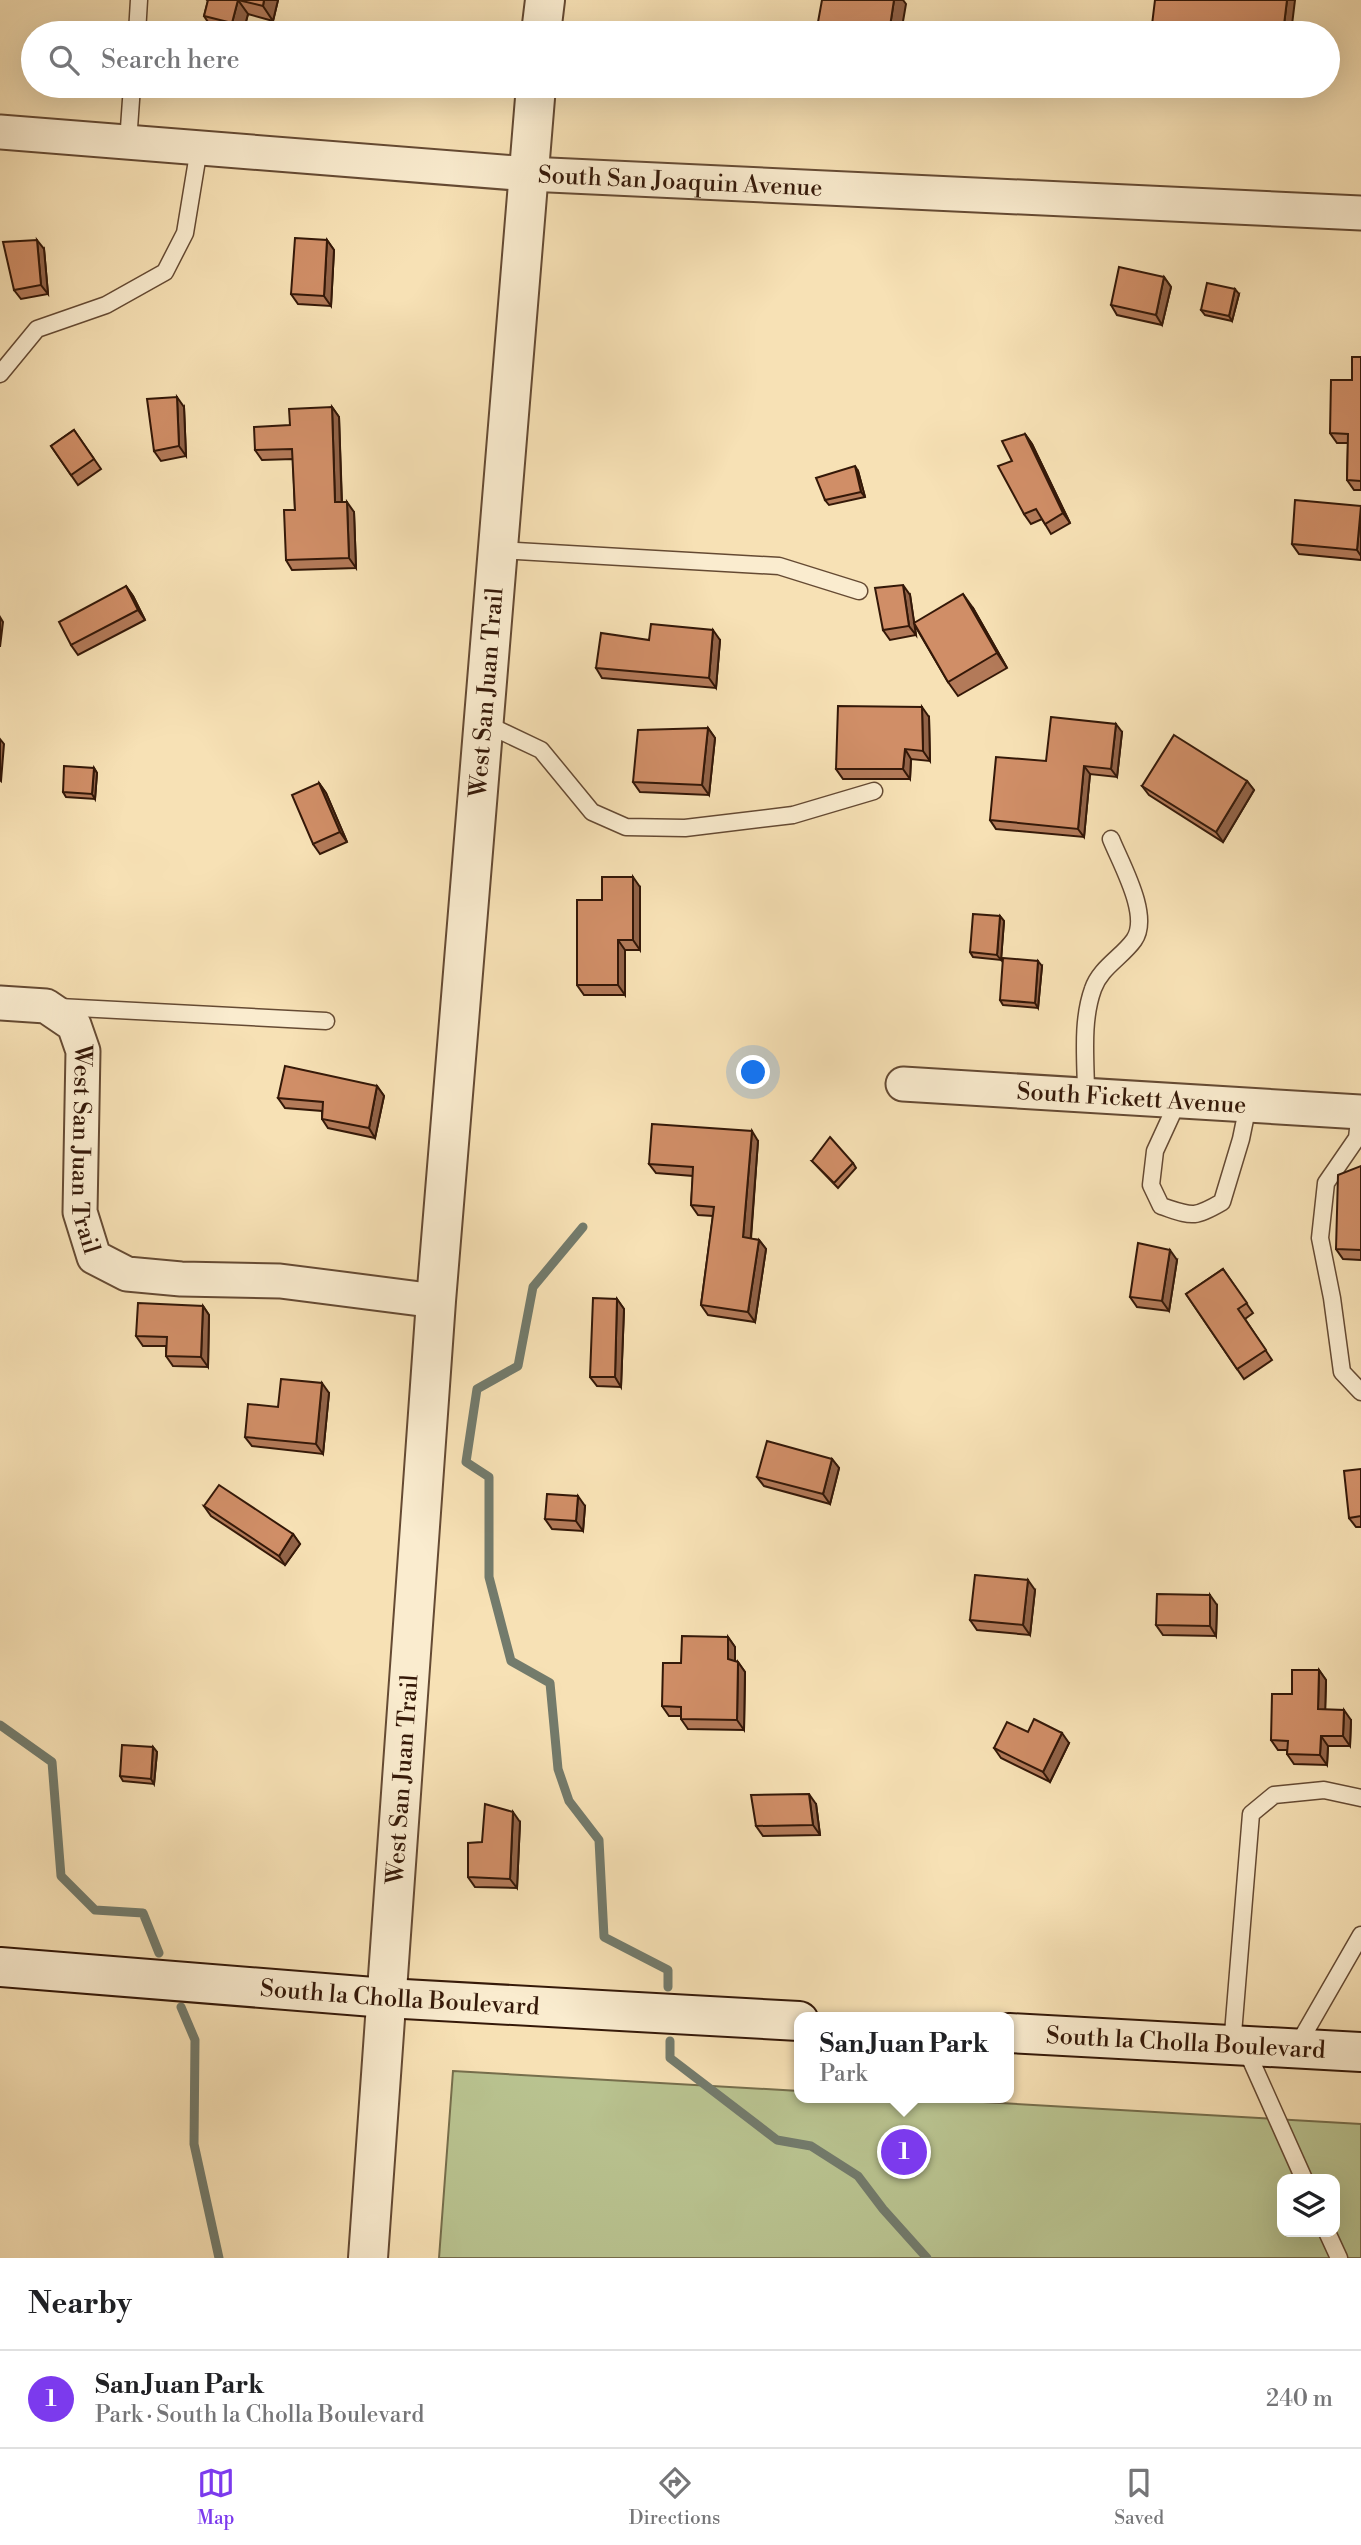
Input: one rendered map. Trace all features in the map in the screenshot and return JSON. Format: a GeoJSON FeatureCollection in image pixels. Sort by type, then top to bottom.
{"type":"FeatureCollection","features":[{"type":"Feature","properties":{"kind":"street"},"geometry":{"type":"LineString","coordinates":[[542,21],[545,0]]}},
{"type":"Feature","properties":{"kind":"street","name":"West San Juan Trail"},"geometry":{"type":"LineString","coordinates":[[368,2258],[436,1301],[535,98]]}},
{"type":"Feature","properties":{"kind":"street","name":"South San Joaquin Avenue"},"geometry":{"type":"LineString","coordinates":[[0,132],[528,174],[1361,214]]}},
{"type":"Feature","properties":{"kind":"street"},"geometry":{"type":"LineString","coordinates":[[0,1003],[46,1006]]}},
{"type":"Feature","properties":{"kind":"street","name":"West San Juan Trail"},"geometry":{"type":"LineString","coordinates":[[46,1006],[74,1025],[83,1051],[80,1212],[94,1257],[127,1274],[181,1279],[280,1281],[436,1301]]}},
{"type":"Feature","properties":{"kind":"street","name":"South Fickett Avenue"},"geometry":{"type":"LineString","coordinates":[[903,1084],[1361,1112]]}},
{"type":"Feature","properties":{"kind":"street","name":"South la Cholla Boulevard"},"geometry":{"type":"LineString","coordinates":[[0,1967],[386,1998],[794,2021]]}},
{"type":"Feature","properties":{"kind":"street","name":"South la Cholla Boulevard"},"geometry":{"type":"LineString","coordinates":[[1014,2033],[1361,2052]]}},
{"type":"Feature","properties":{"kind":"lane"},"geometry":{"type":"LineString","coordinates":[[137,21],[139,0]]}},
{"type":"Feature","properties":{"kind":"lane"},"geometry":{"type":"LineString","coordinates":[[128,142],[131,98]]}},
{"type":"Feature","properties":{"kind":"lane"},"geometry":{"type":"LineString","coordinates":[[0,374],[37,329],[106,305],[165,272],[185,233],[199,148]]}},
{"type":"Feature","properties":{"kind":"lane"},"geometry":{"type":"LineString","coordinates":[[498,550],[779,566],[859,591]]}},
{"type":"Feature","properties":{"kind":"lane"},"geometry":{"type":"LineString","coordinates":[[484,723],[541,750],[592,812],[626,827],[685,828],[793,815],[874,790]]}},
{"type":"Feature","properties":{"kind":"lane"},"geometry":{"type":"LineString","coordinates":[[1086,1096],[1086,1023],[1093,987],[1114,958],[1135,939],[1140,907],[1111,839]]}},
{"type":"Feature","properties":{"kind":"lane"},"geometry":{"type":"LineString","coordinates":[[46,1006],[326,1021]]}},
{"type":"Feature","properties":{"kind":"lane"},"geometry":{"type":"LineString","coordinates":[[1178,1101],[1155,1151],[1151,1185],[1161,1206],[1190,1215],[1201,1214],[1222,1202],[1248,1105]]}},
{"type":"Feature","properties":{"kind":"lane"},"geometry":{"type":"LineString","coordinates":[[1361,1112],[1357,1138],[1326,1183],[1320,1238],[1332,1298],[1342,1372],[1361,1392]]}},
{"type":"Feature","properties":{"kind":"lane"},"geometry":{"type":"LineString","coordinates":[[1302,2174],[1239,2046],[1251,1814],[1274,1795],[1324,1790],[1361,1798]]}},
{"type":"Feature","properties":{"kind":"lane"},"geometry":{"type":"LineString","coordinates":[[1296,2049],[1361,1935]]}},
{"type":"Feature","properties":{"kind":"lane"},"geometry":{"type":"LineString","coordinates":[[1329,2237],[1339,2258]]}},
{"type":"Feature","properties":{"kind":"green space"},"geometry":{"type":"Polygon","coordinates":[[[453,2071],[794,2091],[794,2103],[999,2103],[1361,2124],[1361,2258],[439,2258],[453,2071]]]}},
{"type":"Feature","properties":{"kind":"building"},"geometry":{"type":"Polygon","coordinates":[[[208,0],[238,0],[233,21],[204,16],[208,0]]]}},
{"type":"Feature","properties":{"kind":"building"},"geometry":{"type":"Polygon","coordinates":[[[238,0],[264,0],[263,6],[238,0]]]}},
{"type":"Feature","properties":{"kind":"building"},"geometry":{"type":"Polygon","coordinates":[[[822,0],[894,0],[891,21],[818,21],[822,0]]]}},
{"type":"Feature","properties":{"kind":"building"},"geometry":{"type":"Polygon","coordinates":[[[1155,0],[1287,0],[1284,21],[1152,21],[1155,0]]]}},
{"type":"Feature","properties":{"kind":"building"},"geometry":{"type":"Polygon","coordinates":[[[295,238],[327,240],[324,296],[291,294],[295,238]]]}},
{"type":"Feature","properties":{"kind":"building"},"geometry":{"type":"Polygon","coordinates":[[[37,240],[41,285],[14,290],[3,242],[37,240]]]}},
{"type":"Feature","properties":{"kind":"building"},"geometry":{"type":"Polygon","coordinates":[[[1119,267],[1164,277],[1156,315],[1111,305],[1119,267]]]}},
{"type":"Feature","properties":{"kind":"building"},"geometry":{"type":"Polygon","coordinates":[[[1207,283],[1235,289],[1229,316],[1201,310],[1207,283]]]}},
{"type":"Feature","properties":{"kind":"building"},"geometry":{"type":"Polygon","coordinates":[[[1352,357],[1361,357],[1361,481],[1347,480],[1348,434],[1330,433],[1331,380],[1352,380],[1352,357]]]}},
{"type":"Feature","properties":{"kind":"building"},"geometry":{"type":"Polygon","coordinates":[[[177,397],[179,446],[154,451],[147,399],[177,397]]]}},
{"type":"Feature","properties":{"kind":"building"},"geometry":{"type":"Polygon","coordinates":[[[332,407],[335,502],[347,502],[349,558],[286,560],[284,510],[295,510],[292,449],[255,450],[254,427],[290,425],[289,409],[332,407]]]}},
{"type":"Feature","properties":{"kind":"building"},"geometry":{"type":"Polygon","coordinates":[[[74,430],[94,459],[71,475],[51,446],[74,430]]]}},
{"type":"Feature","properties":{"kind":"building"},"geometry":{"type":"Polygon","coordinates":[[[1025,434],[1063,513],[1045,524],[1036,509],[1024,514],[998,466],[1012,461],[1002,441],[1025,434]]]}},
{"type":"Feature","properties":{"kind":"building"},"geometry":{"type":"Polygon","coordinates":[[[855,466],[861,492],[825,500],[816,478],[855,466]]]}},
{"type":"Feature","properties":{"kind":"building"},"geometry":{"type":"Polygon","coordinates":[[[1295,500],[1361,506],[1357,550],[1292,544],[1295,500]]]}},
{"type":"Feature","properties":{"kind":"building"},"geometry":{"type":"Polygon","coordinates":[[[903,585],[909,626],[883,630],[875,588],[903,585]]]}},
{"type":"Feature","properties":{"kind":"building"},"geometry":{"type":"Polygon","coordinates":[[[126,586],[138,610],[71,645],[59,622],[126,586]]]}},
{"type":"Feature","properties":{"kind":"building"},"geometry":{"type":"Polygon","coordinates":[[[963,594],[997,653],[948,682],[914,623],[963,594]]]}},
{"type":"Feature","properties":{"kind":"building"},"geometry":{"type":"Polygon","coordinates":[[[651,624],[713,630],[709,678],[596,668],[601,633],[649,640],[651,624]]]}},
{"type":"Feature","properties":{"kind":"building"},"geometry":{"type":"Polygon","coordinates":[[[838,706],[922,707],[923,751],[905,749],[903,769],[836,769],[838,706]]]}},
{"type":"Feature","properties":{"kind":"building"},"geometry":{"type":"Polygon","coordinates":[[[1051,717],[1116,724],[1111,769],[1084,766],[1078,829],[990,820],[996,757],[1046,761],[1051,717]]]}},
{"type":"Feature","properties":{"kind":"building"},"geometry":{"type":"Polygon","coordinates":[[[708,728],[702,785],[633,782],[638,730],[708,728]]]}},
{"type":"Feature","properties":{"kind":"building"},"geometry":{"type":"Polygon","coordinates":[[[1174,735],[1247,781],[1216,832],[1142,786],[1174,735]]]}},
{"type":"Feature","properties":{"kind":"building"},"geometry":{"type":"Polygon","coordinates":[[[64,766],[94,768],[92,794],[63,792],[64,766]]]}},
{"type":"Feature","properties":{"kind":"building"},"geometry":{"type":"Polygon","coordinates":[[[319,783],[340,832],[313,844],[292,795],[319,783]]]}},
{"type":"Feature","properties":{"kind":"building"},"geometry":{"type":"Polygon","coordinates":[[[602,877],[633,877],[633,940],[618,940],[618,985],[577,985],[577,900],[602,900],[602,877]]]}},
{"type":"Feature","properties":{"kind":"building"},"geometry":{"type":"Polygon","coordinates":[[[973,914],[1000,916],[997,955],[970,952],[973,914]]]}},
{"type":"Feature","properties":{"kind":"building"},"geometry":{"type":"Polygon","coordinates":[[[1003,958],[1038,961],[1035,1003],[1000,1000],[1003,958]]]}},
{"type":"Feature","properties":{"kind":"building"},"geometry":{"type":"Polygon","coordinates":[[[285,1066],[377,1086],[369,1128],[322,1119],[323,1102],[278,1098],[285,1066]]]}},
{"type":"Feature","properties":{"kind":"building"},"geometry":{"type":"Polygon","coordinates":[[[652,1124],[752,1131],[743,1237],[759,1240],[748,1312],[701,1305],[714,1207],[691,1205],[693,1167],[649,1164],[652,1124]]]}},
{"type":"Feature","properties":{"kind":"building"},"geometry":{"type":"Polygon","coordinates":[[[830,1137],[853,1163],[834,1183],[812,1161],[830,1137]]]}},
{"type":"Feature","properties":{"kind":"building"},"geometry":{"type":"Polygon","coordinates":[[[1361,1166],[1361,1250],[1336,1249],[1338,1175],[1361,1166]]]}},
{"type":"Feature","properties":{"kind":"building"},"geometry":{"type":"Polygon","coordinates":[[[1138,1243],[1170,1250],[1162,1301],[1130,1297],[1138,1243]]]}},
{"type":"Feature","properties":{"kind":"building"},"geometry":{"type":"Polygon","coordinates":[[[1223,1269],[1247,1303],[1238,1309],[1266,1350],[1237,1369],[1186,1294],[1223,1269]]]}},
{"type":"Feature","properties":{"kind":"building"},"geometry":{"type":"Polygon","coordinates":[[[593,1298],[617,1299],[615,1377],[590,1377],[593,1298]]]}},
{"type":"Feature","properties":{"kind":"building"},"geometry":{"type":"Polygon","coordinates":[[[138,1303],[203,1306],[201,1357],[166,1356],[167,1337],[136,1336],[138,1303]]]}},
{"type":"Feature","properties":{"kind":"building"},"geometry":{"type":"Polygon","coordinates":[[[281,1379],[322,1383],[316,1444],[245,1437],[248,1404],[278,1407],[281,1379]]]}},
{"type":"Feature","properties":{"kind":"building"},"geometry":{"type":"Polygon","coordinates":[[[767,1441],[832,1459],[823,1494],[757,1477],[767,1441]]]}},
{"type":"Feature","properties":{"kind":"building"},"geometry":{"type":"Polygon","coordinates":[[[1361,1469],[1361,1516],[1349,1518],[1344,1471],[1361,1469]]]}},
{"type":"Feature","properties":{"kind":"building"},"geometry":{"type":"Polygon","coordinates":[[[219,1485],[293,1534],[279,1556],[204,1506],[219,1485]]]}},
{"type":"Feature","properties":{"kind":"building"},"geometry":{"type":"Polygon","coordinates":[[[547,1494],[578,1496],[576,1521],[545,1519],[547,1494]]]}},
{"type":"Feature","properties":{"kind":"building"},"geometry":{"type":"Polygon","coordinates":[[[975,1575],[1028,1580],[1023,1625],[970,1620],[975,1575]]]}},
{"type":"Feature","properties":{"kind":"building"},"geometry":{"type":"Polygon","coordinates":[[[1157,1594],[1210,1595],[1210,1626],[1156,1625],[1157,1594]]]}},
{"type":"Feature","properties":{"kind":"building"},"geometry":{"type":"Polygon","coordinates":[[[682,1636],[728,1637],[728,1659],[738,1662],[737,1720],[681,1719],[681,1707],[662,1706],[663,1663],[681,1663],[682,1636]]]}},
{"type":"Feature","properties":{"kind":"building"},"geometry":{"type":"Polygon","coordinates":[[[1292,1670],[1319,1670],[1318,1709],[1344,1710],[1343,1736],[1321,1736],[1320,1755],[1287,1754],[1288,1741],[1271,1740],[1272,1694],[1292,1694],[1292,1670]]]}},
{"type":"Feature","properties":{"kind":"building"},"geometry":{"type":"Polygon","coordinates":[[[1034,1719],[1062,1733],[1043,1772],[994,1748],[1007,1722],[1028,1732],[1034,1719]]]}},
{"type":"Feature","properties":{"kind":"building"},"geometry":{"type":"Polygon","coordinates":[[[122,1745],[153,1747],[151,1779],[120,1776],[122,1745]]]}},
{"type":"Feature","properties":{"kind":"building"},"geometry":{"type":"Polygon","coordinates":[[[809,1794],[813,1825],[756,1826],[751,1795],[809,1794]]]}},
{"type":"Feature","properties":{"kind":"building"},"geometry":{"type":"Polygon","coordinates":[[[485,1804],[513,1812],[510,1879],[468,1877],[468,1843],[482,1842],[485,1804]]]}},
{"type":"Feature","properties":{"kind":"waterway"},"geometry":{"type":"LineString","coordinates":[[583,1227],[533,1287],[518,1366],[477,1389],[466,1462],[489,1477],[489,1577],[511,1661],[550,1683],[558,1769],[569,1801],[599,1840],[604,1937],[668,1970],[668,1987]]}},
{"type":"Feature","properties":{"kind":"waterway"},"geometry":{"type":"LineString","coordinates":[[0,1725],[52,1762],[61,1876],[95,1910],[143,1913],[159,1953]]}},
{"type":"Feature","properties":{"kind":"waterway"},"geometry":{"type":"LineString","coordinates":[[181,2007],[195,2040],[194,2144],[219,2258]]}},
{"type":"Feature","properties":{"kind":"waterway"},"geometry":{"type":"LineString","coordinates":[[670,2041],[670,2058],[777,2140],[811,2146],[858,2176],[883,2209],[927,2258]]}},
{"type":"Feature","properties":{"kind":"place","name":"San Juan Park"},"geometry":{"type":"Point","coordinates":[904,2152]}}]}
